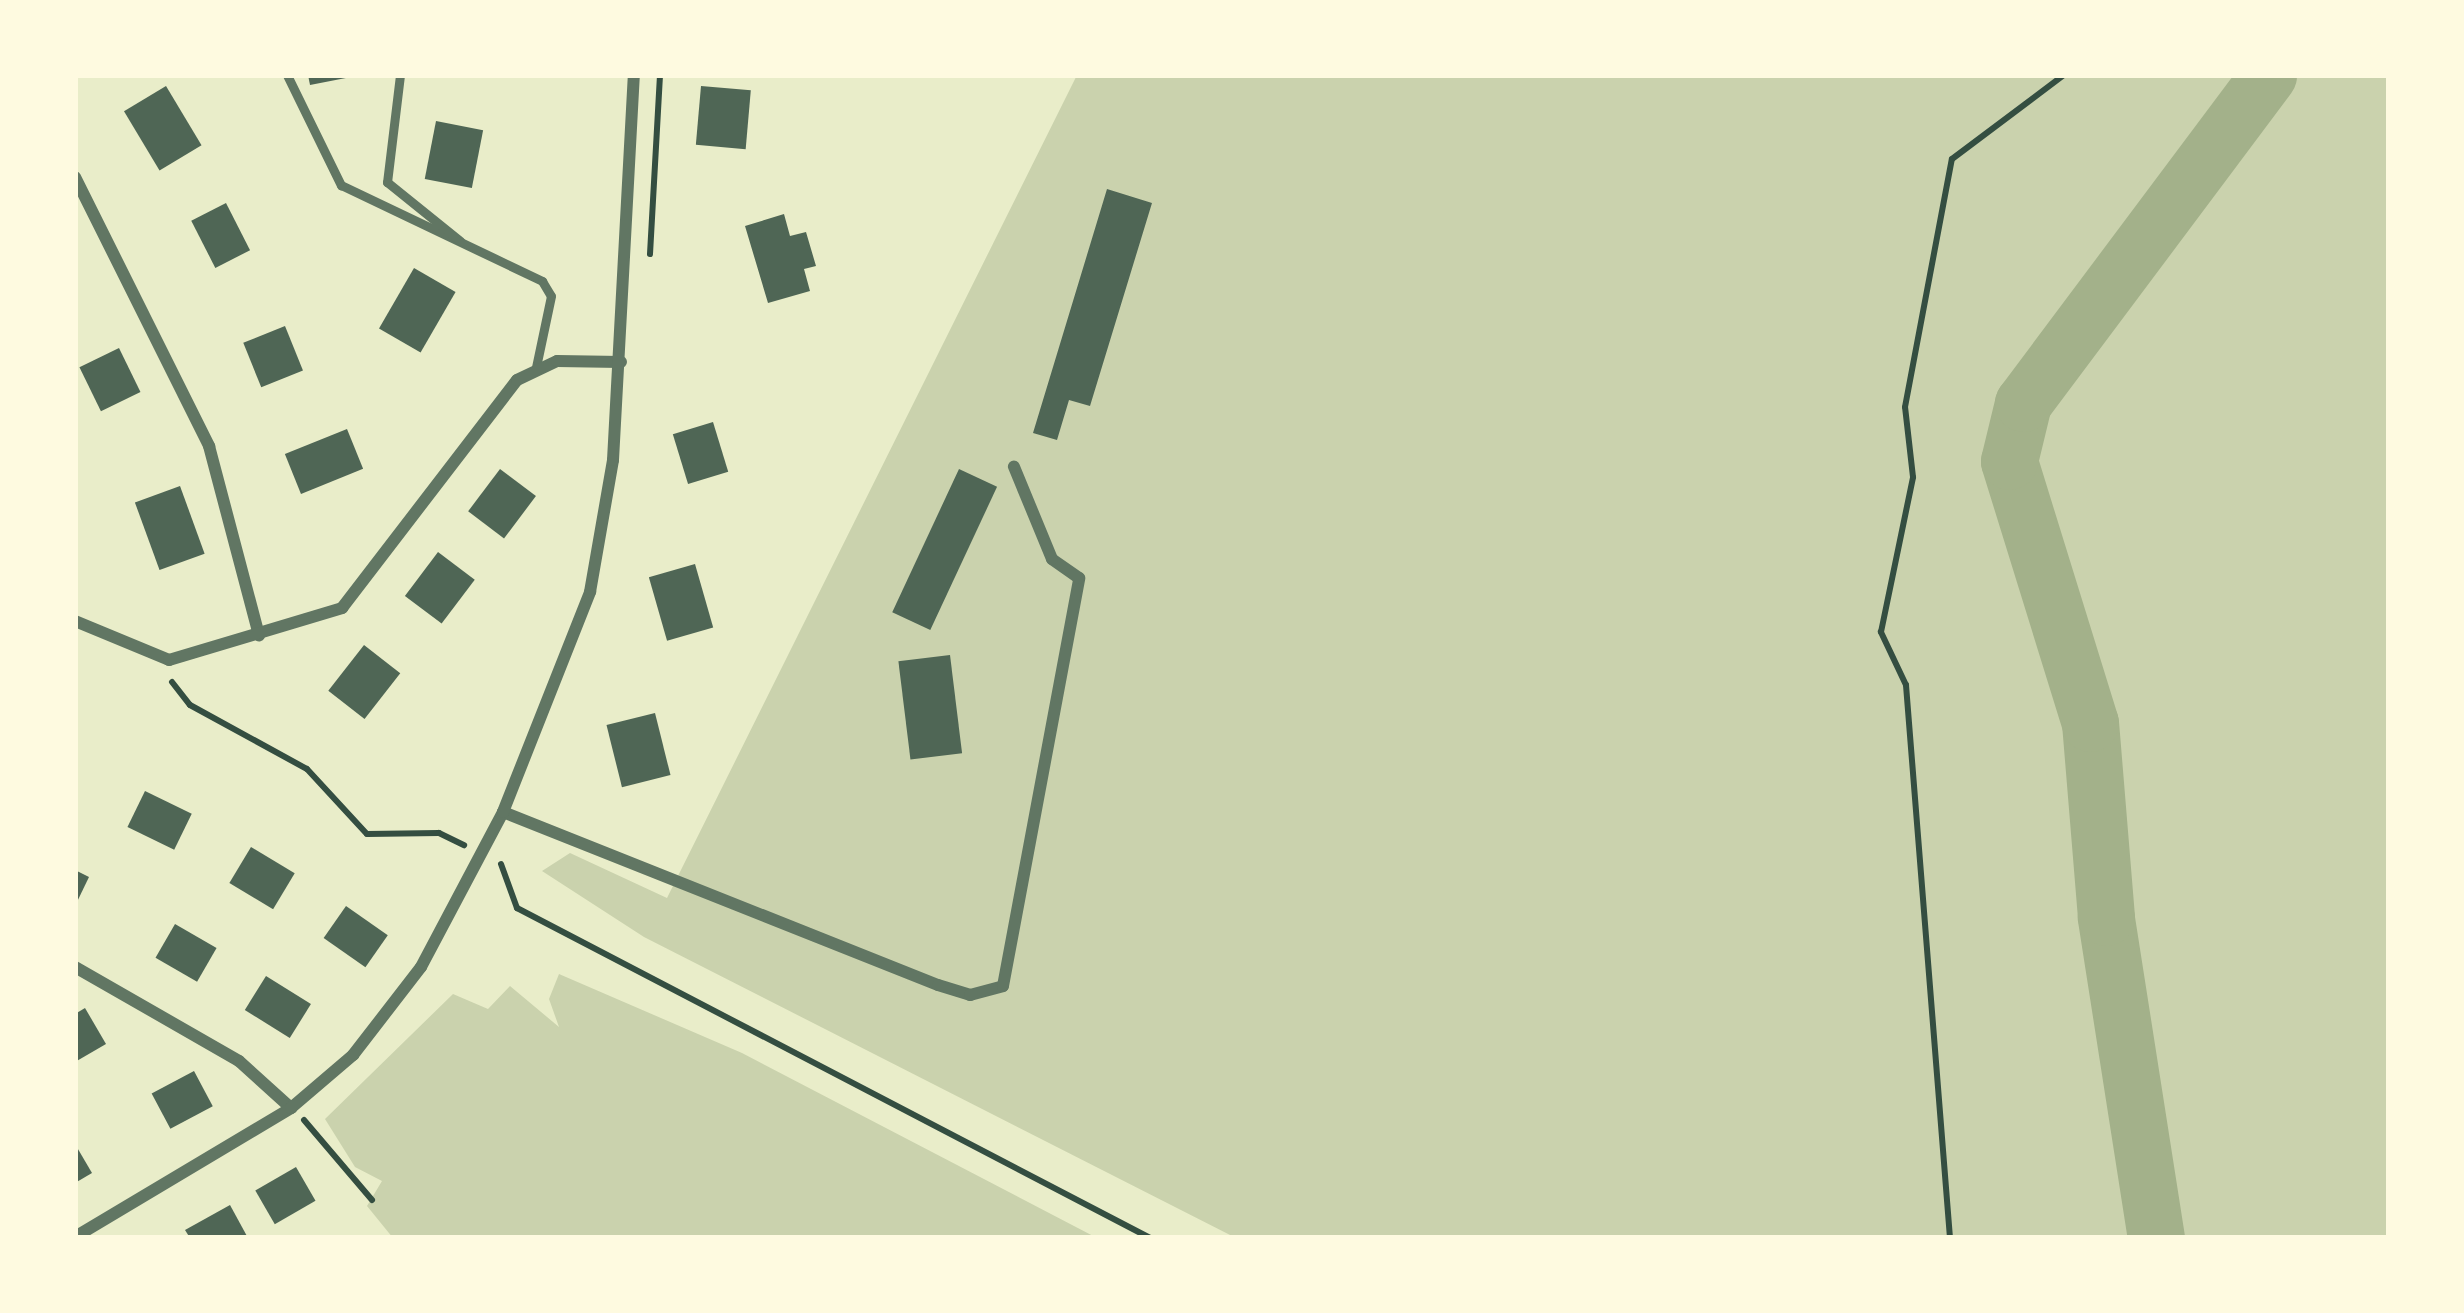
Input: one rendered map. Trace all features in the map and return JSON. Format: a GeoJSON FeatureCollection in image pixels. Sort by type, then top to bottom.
{"type":"FeatureCollection","features":[{"type":"Feature","properties":{"kind":"street"},"geometry":{"type":"LineString","coordinates":[[75,1237],[291,1108],[402,994],[503,812],[590,592],[621,362],[634,75]]}},
{"type":"Feature","properties":{"kind":"street"},"geometry":{"type":"LineString","coordinates":[[75,177],[209,446],[259,635]]}},
{"type":"Feature","properties":{"kind":"street"},"geometry":{"type":"LineString","coordinates":[[75,621],[169,660],[259,635],[359,591],[536,367],[621,362]]}},
{"type":"Feature","properties":{"kind":"street"},"geometry":{"type":"LineString","coordinates":[[503,812],[938,986],[970,995],[1003,986],[1079,578],[1052,559],[1014,467]]}},
{"type":"Feature","properties":{"kind":"street"},"geometry":{"type":"LineString","coordinates":[[75,967],[239,1061],[291,1108]]}},
{"type":"Feature","properties":{"kind":"lane"},"geometry":{"type":"LineString","coordinates":[[287,75],[340,185],[542,281],[551,296],[536,367]]}},
{"type":"Feature","properties":{"kind":"lane"},"geometry":{"type":"LineString","coordinates":[[400,75],[387,182],[474,251]]}},
{"type":"Feature","properties":{"kind":"path"},"geometry":{"type":"LineString","coordinates":[[1950,1238],[1906,685],[1880,632],[1913,477],[1905,407],[1952,158],[2064,75]]}},
{"type":"Feature","properties":{"kind":"path"},"geometry":{"type":"LineString","coordinates":[[169,660],[190,705],[307,769],[367,834],[439,833],[501,862],[517,908],[1150,1238]]}},
{"type":"Feature","properties":{"kind":"path"},"geometry":{"type":"LineString","coordinates":[[291,1108],[372,1200]]}},
{"type":"Feature","properties":{"kind":"green space"},"geometry":{"type":"Polygon","coordinates":[[[1077,75],[2389,75],[2389,1238],[1236,1238],[644,937],[542,871],[570,853],[667,898],[1077,75]]]}},
{"type":"Feature","properties":{"kind":"green space"},"geometry":{"type":"Polygon","coordinates":[[[559,974],[742,1053],[1097,1238],[393,1238],[367,1206],[382,1181],[355,1167],[325,1119],[453,994],[488,1009],[510,986],[559,1027],[549,999],[559,974]]]}},
{"type":"Feature","properties":{"kind":"building"},"geometry":{"type":"Polygon","coordinates":[[[308,75],[351,75],[351,77],[310,85],[308,75]]]}},
{"type":"Feature","properties":{"kind":"building"},"geometry":{"type":"Polygon","coordinates":[[[166,86],[202,145],[160,170],[124,111],[166,86]]]}},
{"type":"Feature","properties":{"kind":"building"},"geometry":{"type":"Polygon","coordinates":[[[701,86],[751,90],[746,149],[696,145],[701,86]]]}},
{"type":"Feature","properties":{"kind":"building"},"geometry":{"type":"Polygon","coordinates":[[[436,121],[483,130],[472,188],[425,179],[436,121]]]}},
{"type":"Feature","properties":{"kind":"building"},"geometry":{"type":"Polygon","coordinates":[[[1107,189],[1152,203],[1090,406],[1069,400],[1057,440],[1033,433],[1107,189]]]}},
{"type":"Feature","properties":{"kind":"building"},"geometry":{"type":"Polygon","coordinates":[[[226,203],[250,250],[215,268],[191,221],[226,203]]]}},
{"type":"Feature","properties":{"kind":"building"},"geometry":{"type":"Polygon","coordinates":[[[784,214],[790,236],[806,232],[816,266],[804,269],[810,291],[768,303],[745,226],[784,214]]]}},
{"type":"Feature","properties":{"kind":"building"},"geometry":{"type":"Polygon","coordinates":[[[414,268],[456,292],[421,353],[379,329],[414,268]]]}},
{"type":"Feature","properties":{"kind":"building"},"geometry":{"type":"Polygon","coordinates":[[[285,326],[303,371],[261,387],[243,343],[285,326]]]}},
{"type":"Feature","properties":{"kind":"building"},"geometry":{"type":"Polygon","coordinates":[[[119,348],[140,392],[101,411],[79,367],[119,348]]]}},
{"type":"Feature","properties":{"kind":"building"},"geometry":{"type":"Polygon","coordinates":[[[713,422],[728,472],[688,484],[673,434],[713,422]]]}},
{"type":"Feature","properties":{"kind":"building"},"geometry":{"type":"Polygon","coordinates":[[[347,429],[363,469],[301,494],[285,454],[347,429]]]}},
{"type":"Feature","properties":{"kind":"building"},"geometry":{"type":"Polygon","coordinates":[[[500,469],[536,496],[504,538],[468,511],[500,469]]]}},
{"type":"Feature","properties":{"kind":"building"},"geometry":{"type":"Polygon","coordinates":[[[959,469],[997,487],[930,630],[892,612],[959,469]]]}},
{"type":"Feature","properties":{"kind":"building"},"geometry":{"type":"Polygon","coordinates":[[[180,486],[205,554],[160,570],[135,502],[180,486]]]}},
{"type":"Feature","properties":{"kind":"building"},"geometry":{"type":"Polygon","coordinates":[[[438,552],[475,580],[442,624],[405,596],[438,552]]]}},
{"type":"Feature","properties":{"kind":"building"},"geometry":{"type":"Polygon","coordinates":[[[695,564],[713,627],[667,641],[649,577],[695,564]]]}},
{"type":"Feature","properties":{"kind":"building"},"geometry":{"type":"Polygon","coordinates":[[[364,645],[400,673],[365,719],[328,691],[364,645]]]}},
{"type":"Feature","properties":{"kind":"building"},"geometry":{"type":"Polygon","coordinates":[[[950,655],[962,753],[910,760],[898,661],[950,655]]]}},
{"type":"Feature","properties":{"kind":"building"},"geometry":{"type":"Polygon","coordinates":[[[655,713],[670,775],[622,787],[606,725],[655,713]]]}},
{"type":"Feature","properties":{"kind":"building"},"geometry":{"type":"Polygon","coordinates":[[[145,791],[192,814],[174,850],[127,827],[145,791]]]}},
{"type":"Feature","properties":{"kind":"building"},"geometry":{"type":"Polygon","coordinates":[[[251,847],[295,873],[273,909],[229,883],[251,847]]]}},
{"type":"Feature","properties":{"kind":"building"},"geometry":{"type":"Polygon","coordinates":[[[75,870],[89,877],[75,906],[75,870]]]}},
{"type":"Feature","properties":{"kind":"building"},"geometry":{"type":"Polygon","coordinates":[[[346,906],[388,935],[365,967],[324,938],[346,906]]]}},
{"type":"Feature","properties":{"kind":"building"},"geometry":{"type":"Polygon","coordinates":[[[175,924],[217,948],[197,982],[156,958],[175,924]]]}},
{"type":"Feature","properties":{"kind":"building"},"geometry":{"type":"Polygon","coordinates":[[[266,976],[311,1004],[290,1038],[245,1010],[266,976]]]}},
{"type":"Feature","properties":{"kind":"building"},"geometry":{"type":"Polygon","coordinates":[[[85,1008],[106,1044],[75,1062],[75,1014],[85,1008]]]}},
{"type":"Feature","properties":{"kind":"building"},"geometry":{"type":"Polygon","coordinates":[[[194,1071],[213,1106],[170,1129],[152,1094],[194,1071]]]}},
{"type":"Feature","properties":{"kind":"building"},"geometry":{"type":"Polygon","coordinates":[[[75,1144],[92,1173],[75,1183],[75,1144]]]}},
{"type":"Feature","properties":{"kind":"building"},"geometry":{"type":"Polygon","coordinates":[[[296,1167],[315,1201],[275,1224],[255,1190],[296,1167]]]}},
{"type":"Feature","properties":{"kind":"building"},"geometry":{"type":"Polygon","coordinates":[[[230,1205],[248,1238],[190,1238],[185,1230],[230,1205]]]}},
{"type":"Feature","properties":{"kind":"waterway"},"geometry":{"type":"LineString","coordinates":[[2156,1238],[2106,917],[2090,723],[2009,461],[2023,403],[2268,75]]}}]}
